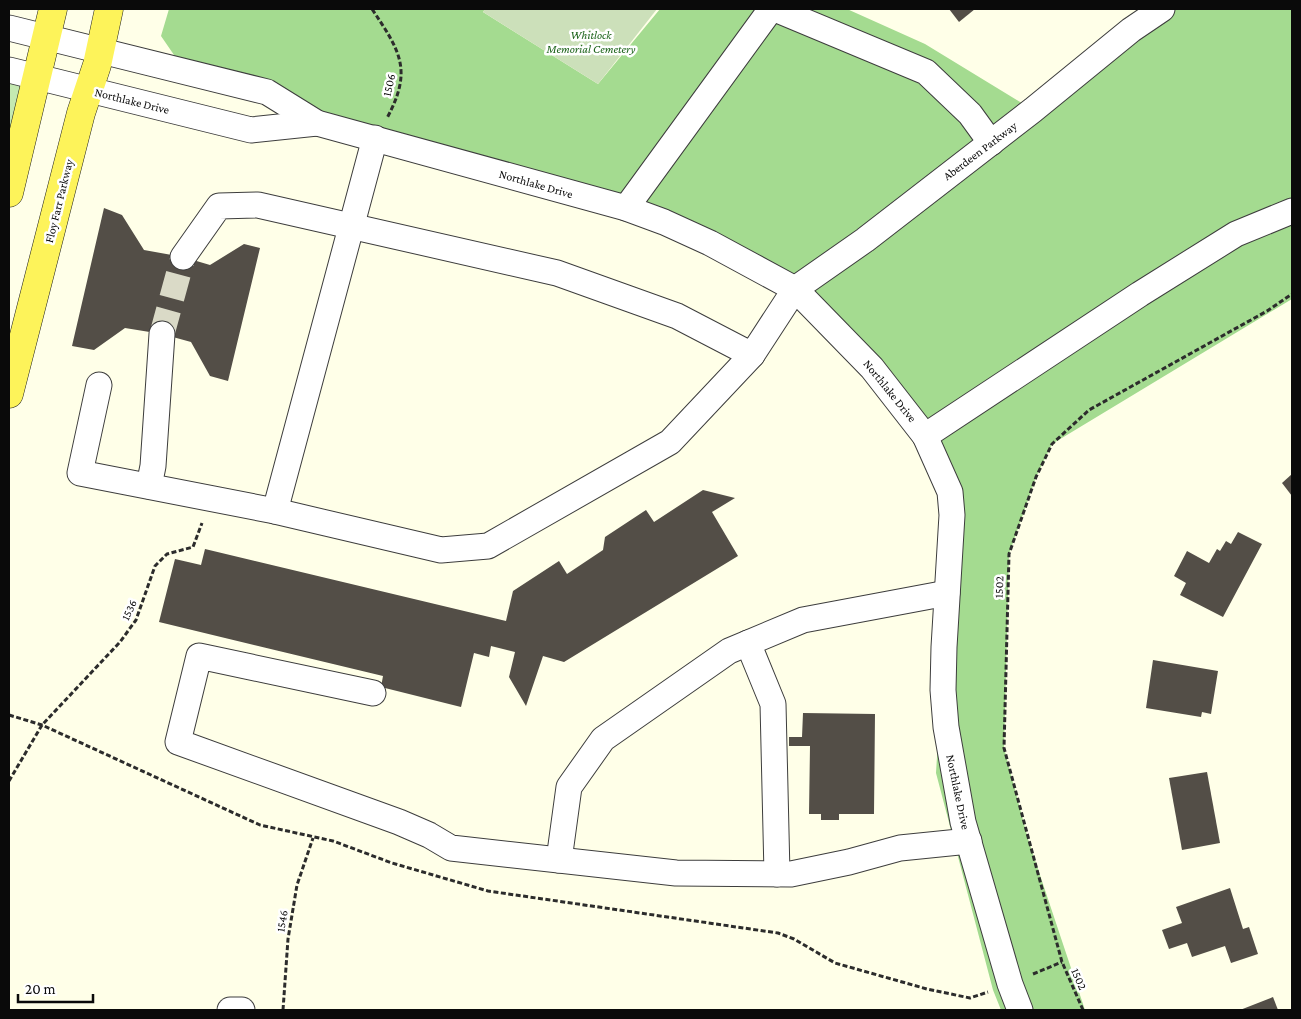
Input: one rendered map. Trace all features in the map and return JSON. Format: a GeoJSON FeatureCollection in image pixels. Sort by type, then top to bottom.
{"type":"FeatureCollection","features":[{"type":"Feature","properties":{"kind":"main road"},"geometry":{"type":"LineString","coordinates":[[9,193],[53,9]]}},
{"type":"Feature","properties":{"kind":"main road","name":"Floy Farr Parkway"},"geometry":{"type":"LineString","coordinates":[[9,394],[110,9]]}},
{"type":"Feature","properties":{"kind":"street"},"geometry":{"type":"LineString","coordinates":[[626,208],[773,9],[926,72],[970,114],[991,143]]}},
{"type":"Feature","properties":{"kind":"street","name":"Aberdeen Parkway"},"geometry":{"type":"LineString","coordinates":[[795,290],[865,240],[991,143],[1131,30],[1162,9]]}},
{"type":"Feature","properties":{"kind":"street","name":"Northlake Drive"},"geometry":{"type":"LineString","coordinates":[[9,28],[267,92],[317,123],[626,208],[664,222],[710,243],[795,290],[872,368],[925,436],[950,492],[952,515],[943,664],[946,727],[963,822],[1010,984],[1020,1010]]}},
{"type":"Feature","properties":{"kind":"street","name":"Northlake Drive"},"geometry":{"type":"LineString","coordinates":[[9,70],[251,130],[317,123]]}},
{"type":"Feature","properties":{"kind":"street"},"geometry":{"type":"LineString","coordinates":[[274,511],[375,138]]}},
{"type":"Feature","properties":{"kind":"street"},"geometry":{"type":"LineString","coordinates":[[183,257],[219,206],[258,205],[557,273],[677,316],[752,355]]}},
{"type":"Feature","properties":{"kind":"street"},"geometry":{"type":"LineString","coordinates":[[925,436],[1140,294],[1236,234],[1292,211]]}},
{"type":"Feature","properties":{"kind":"street"},"geometry":{"type":"LineString","coordinates":[[98,385],[80,473],[151,476],[210,498],[441,550],[488,546],[670,442],[752,355],[795,290]]}},
{"type":"Feature","properties":{"kind":"street"},"geometry":{"type":"LineString","coordinates":[[151,476],[162,334]]}},
{"type":"Feature","properties":{"kind":"street"},"geometry":{"type":"LineString","coordinates":[[559,860],[570,787],[603,738],[729,651],[803,620],[947,593]]}},
{"type":"Feature","properties":{"kind":"street"},"geometry":{"type":"LineString","coordinates":[[748,643],[774,704],[777,874]]}},
{"type":"Feature","properties":{"kind":"street"},"geometry":{"type":"LineString","coordinates":[[373,693],[199,656],[178,742],[400,822],[452,848],[676,873],[791,874],[849,862],[900,848],[969,840]]}},
{"type":"Feature","properties":{"kind":"street"},"geometry":{"type":"LineString","coordinates":[[230,1010],[242,1010]]}},
{"type":"Feature","properties":{"kind":"path","name":"1506"},"geometry":{"type":"LineString","coordinates":[[372,9],[400,55],[403,75],[394,105],[375,138]]}},
{"type":"Feature","properties":{"kind":"path","name":"1502"},"geometry":{"type":"LineString","coordinates":[[1083,1010],[1062,962],[1004,748],[1009,554],[1036,477],[1052,444],[1089,410],[1267,311],[1292,294]]}},
{"type":"Feature","properties":{"kind":"path","name":"1536"},"geometry":{"type":"LineString","coordinates":[[9,780],[42,726],[120,642],[136,620],[155,566],[167,554],[194,547],[210,498]]}},
{"type":"Feature","properties":{"kind":"path","name":"1546"},"geometry":{"type":"LineString","coordinates":[[283,1010],[288,939],[297,885],[313,838]]}},
{"type":"Feature","properties":{"kind":"green space"},"geometry":{"type":"Polygon","coordinates":[[[169,9],[485,9],[483,12],[598,84],[660,9],[847,9],[925,44],[1030,108],[1168,9],[1292,9],[1292,299],[1052,444],[1036,477],[1009,554],[1004,748],[1028,839],[1085,1010],[1001,1010],[993,990],[936,773],[952,515],[925,436],[795,290],[710,243],[185,71],[161,36],[169,9]]]}},
{"type":"Feature","properties":{"kind":"green space","name":"Whitlock Memorial Cemetery"},"geometry":{"type":"Polygon","coordinates":[[[485,9],[657,9],[598,84],[483,12],[485,9]]]}},
{"type":"Feature","properties":{"kind":"green space"},"geometry":{"type":"Polygon","coordinates":[[[9,70],[36,77],[9,177],[9,70]]]}},
{"type":"Feature","properties":{"kind":"building"},"geometry":{"type":"Polygon","coordinates":[[[949,9],[975,9],[959,22],[949,9]]]}},
{"type":"Feature","properties":{"kind":"building"},"geometry":{"type":"Polygon","coordinates":[[[104,208],[122,215],[144,250],[183,257],[210,265],[244,244],[260,248],[228,381],[210,376],[191,342],[162,334],[125,328],[94,350],[72,346],[104,208]]]}},
{"type":"Feature","properties":{"kind":"building"},"geometry":{"type":"Polygon","coordinates":[[[1292,474],[1292,496],[1282,483],[1292,474]]]}},
{"type":"Feature","properties":{"kind":"building"},"geometry":{"type":"Polygon","coordinates":[[[703,490],[735,498],[712,512],[738,556],[564,662],[543,656],[526,706],[509,677],[515,652],[491,646],[489,657],[474,653],[461,707],[381,687],[383,676],[159,622],[175,559],[201,565],[205,549],[506,621],[513,591],[559,561],[567,574],[603,550],[605,537],[646,510],[654,522],[703,490]]]}},
{"type":"Feature","properties":{"kind":"building"},"geometry":{"type":"Polygon","coordinates":[[[1238,532],[1262,544],[1223,617],[1180,595],[1186,583],[1174,576],[1187,551],[1209,563],[1217,549],[1220,551],[1226,541],[1231,544],[1238,532]]]}},
{"type":"Feature","properties":{"kind":"building"},"geometry":{"type":"Polygon","coordinates":[[[1153,660],[1218,671],[1211,714],[1202,712],[1201,717],[1146,708],[1153,660]]]}},
{"type":"Feature","properties":{"kind":"building"},"geometry":{"type":"Polygon","coordinates":[[[803,713],[875,714],[874,814],[839,814],[839,820],[821,820],[821,814],[809,814],[810,746],[789,746],[789,737],[802,737],[803,713]]]}},
{"type":"Feature","properties":{"kind":"building"},"geometry":{"type":"Polygon","coordinates":[[[1207,772],[1220,843],[1182,850],[1169,778],[1207,772]]]}},
{"type":"Feature","properties":{"kind":"building"},"geometry":{"type":"Polygon","coordinates":[[[1230,888],[1243,929],[1249,927],[1258,954],[1231,963],[1225,946],[1192,957],[1187,943],[1169,949],[1162,930],[1182,923],[1176,907],[1230,888]]]}},
{"type":"Feature","properties":{"kind":"building"},"geometry":{"type":"Polygon","coordinates":[[[1273,997],[1278,1010],[1240,1010],[1273,997]]]}},
{"type":"Feature","properties":{"kind":"tunnel"},"geometry":{"type":"LineString","coordinates":[[162,334],[183,257]]}}]}
